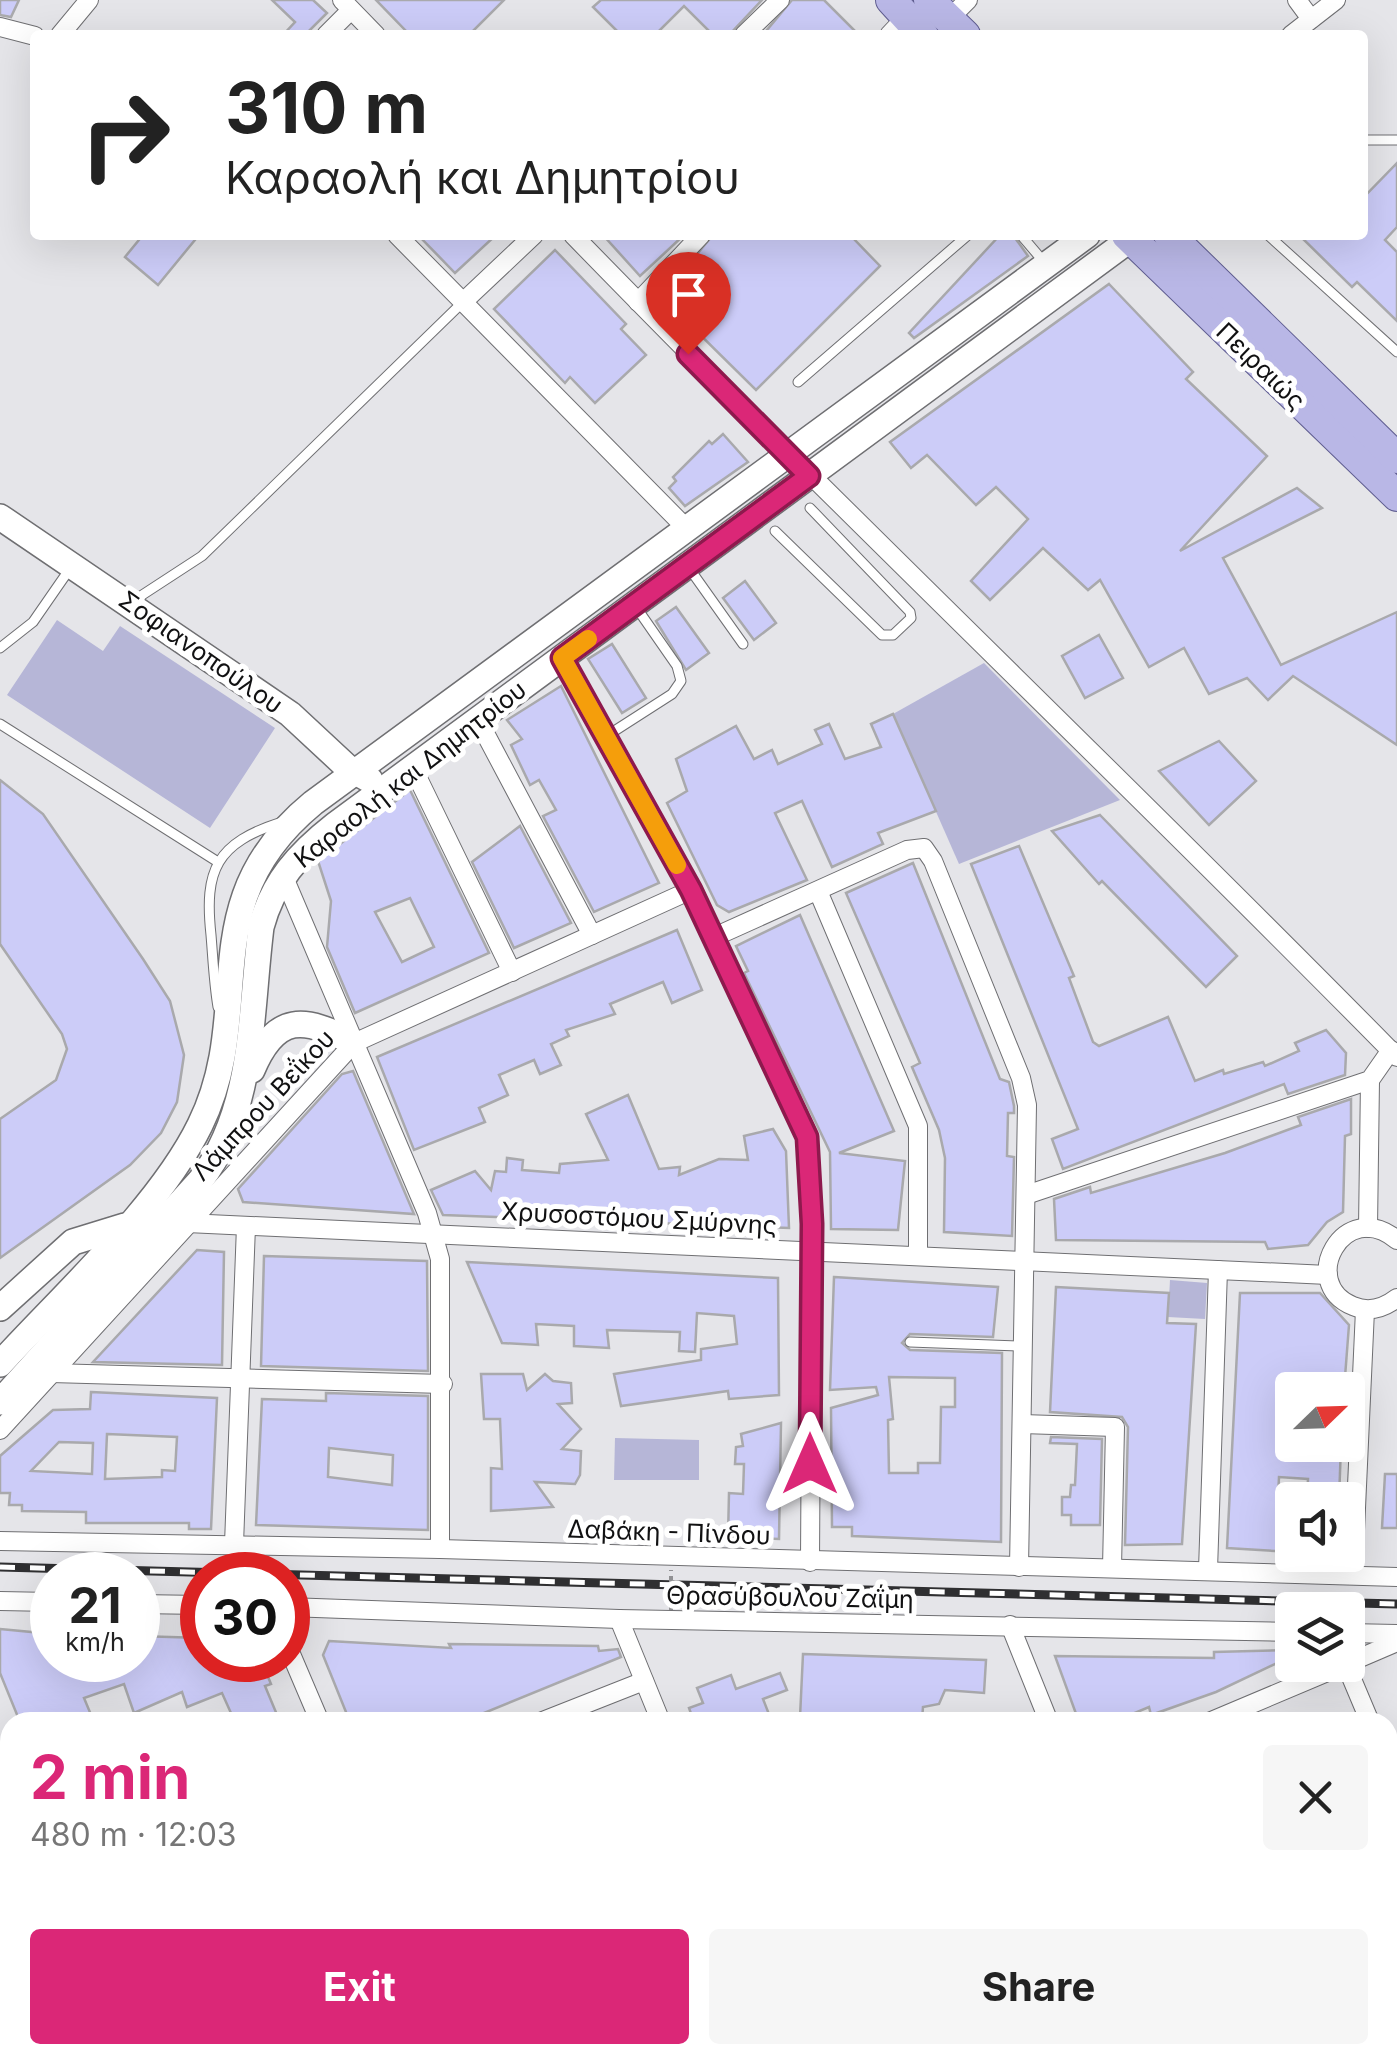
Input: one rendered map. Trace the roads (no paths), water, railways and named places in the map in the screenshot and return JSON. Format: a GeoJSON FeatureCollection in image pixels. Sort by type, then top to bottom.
{"type":"FeatureCollection","features":[{"type":"Feature","properties":{"kind":"main road","name":"Καραολή και Δημητρίου"},"geometry":{"type":"LineString","coordinates":[[0,1402],[115,1255],[125,1226],[173,1172],[202,1122],[223,1034],[236,922],[245,892],[264,852],[294,818],[1080,240]]}},
{"type":"Feature","properties":{"kind":"main road","name":"Καραολή και Δημητρίου"},"geometry":{"type":"LineString","coordinates":[[0,1364],[208,1171],[230,1132],[244,1088],[261,927],[282,874],[313,842],[1126,240]]}},
{"type":"Feature","properties":{"kind":"main road","name":"Πειραιώς"},"geometry":{"type":"LineString","coordinates":[[1135,240],[1397,496]]}},
{"type":"Feature","properties":{"kind":"main road","name":"Πειραιώς"},"geometry":{"type":"LineString","coordinates":[[1174,240],[1394,450]]}},
{"type":"Feature","properties":{"kind":"main road","name":"Σοφιανοπούλου"},"geometry":{"type":"LineString","coordinates":[[0,517],[131,602],[309,731],[354,773]]}},
{"type":"Feature","properties":{"kind":"main road"},"geometry":{"type":"LineString","coordinates":[[309,731],[320,769],[316,801]]}},
{"type":"Feature","properties":{"kind":"main road"},"geometry":{"type":"LineString","coordinates":[[354,773],[383,782],[406,773]]}},
{"type":"Feature","properties":{"kind":"main road"},"geometry":{"type":"LineString","coordinates":[[244,1088],[263,1044],[278,1029],[313,1026],[354,1044]]}},
{"type":"Feature","properties":{"kind":"main road"},"geometry":{"type":"LineString","coordinates":[[0,1308],[74,1242],[125,1226]]}},
{"type":"Feature","properties":{"kind":"street"},"geometry":{"type":"LineString","coordinates":[[64,30],[89,0]]}},
{"type":"Feature","properties":{"kind":"street"},"geometry":{"type":"LineString","coordinates":[[749,30],[780,0]]}},
{"type":"Feature","properties":{"kind":"street"},"geometry":{"type":"LineString","coordinates":[[1297,0],[1311,19]]}},
{"type":"Feature","properties":{"kind":"street"},"geometry":{"type":"LineString","coordinates":[[1297,30],[1336,0]]}},
{"type":"Feature","properties":{"kind":"street"},"geometry":{"type":"LineString","coordinates":[[329,30],[346,5],[371,30]]}},
{"type":"Feature","properties":{"kind":"street"},"geometry":{"type":"LineString","coordinates":[[0,27],[30,35]]}},
{"type":"Feature","properties":{"kind":"street"},"geometry":{"type":"LineString","coordinates":[[402,240],[687,529]]}},
{"type":"Feature","properties":{"kind":"street"},"geometry":{"type":"LineString","coordinates":[[463,302],[529,240]]}},
{"type":"Feature","properties":{"kind":"street"},"geometry":{"type":"LineString","coordinates":[[577,240],[787,455],[1109,766],[1394,1054],[1370,1080],[1029,1194]]}},
{"type":"Feature","properties":{"kind":"street"},"geometry":{"type":"LineString","coordinates":[[638,302],[696,240]]}},
{"type":"Feature","properties":{"kind":"street"},"geometry":{"type":"LineString","coordinates":[[562,658],[691,890],[807,1137],[811,1252],[810,1562]]}},
{"type":"Feature","properties":{"kind":"street"},"geometry":{"type":"LineString","coordinates":[[478,720],[592,934]]}},
{"type":"Feature","properties":{"kind":"street"},"geometry":{"type":"LineString","coordinates":[[406,773],[512,972]]}},
{"type":"Feature","properties":{"kind":"street"},"geometry":{"type":"LineString","coordinates":[[712,938],[907,850],[924,848],[933,861],[1021,1078],[1027,1105],[1029,1194],[1019,1567]]}},
{"type":"Feature","properties":{"kind":"street"},"geometry":{"type":"LineString","coordinates":[[282,874],[434,1234],[440,1259],[440,1548]]}},
{"type":"Feature","properties":{"kind":"street","name":"Λάμπρου Βεΐκου"},"geometry":{"type":"LineString","coordinates":[[0,1430],[354,1044],[691,890]]}},
{"type":"Feature","properties":{"kind":"street"},"geometry":{"type":"LineString","coordinates":[[818,891],[918,1126],[918,1256]]}},
{"type":"Feature","properties":{"kind":"street"},"geometry":{"type":"LineString","coordinates":[[1368,1228],[1370,1080]]}},
{"type":"Feature","properties":{"kind":"street","name":"Χρυσοστόμου Σμύρνης"},"geometry":{"type":"LineString","coordinates":[[187,1223],[1328,1275]]}},
{"type":"Feature","properties":{"kind":"street"},"geometry":{"type":"LineString","coordinates":[[234,1544],[246,1226]]}},
{"type":"Feature","properties":{"kind":"street"},"geometry":{"type":"LineString","coordinates":[[1397,1240],[1368,1228],[1339,1240],[1328,1259],[1328,1275],[1339,1297],[1365,1310],[1382,1307],[1397,1298]]}},
{"type":"Feature","properties":{"kind":"street"},"geometry":{"type":"LineString","coordinates":[[1208,1570],[1218,1270]]}},
{"type":"Feature","properties":{"kind":"street"},"geometry":{"type":"LineString","coordinates":[[1353,1574],[1365,1310]]}},
{"type":"Feature","properties":{"kind":"street"},"geometry":{"type":"LineString","coordinates":[[51,1373],[443,1384]]}},
{"type":"Feature","properties":{"kind":"street"},"geometry":{"type":"LineString","coordinates":[[1022,1424],[1115,1427],[1112,1568]]}},
{"type":"Feature","properties":{"kind":"street","name":"Δαβάκη - Πίνδου"},"geometry":{"type":"LineString","coordinates":[[0,1540],[440,1548],[1397,1578]]}},
{"type":"Feature","properties":{"kind":"street"},"geometry":{"type":"LineString","coordinates":[[0,1601],[30,1602]]}},
{"type":"Feature","properties":{"kind":"street","name":"Θρασύβουλου Ζαΐμη"},"geometry":{"type":"LineString","coordinates":[[310,1608],[619,1619],[1275,1632]]}},
{"type":"Feature","properties":{"kind":"street"},"geometry":{"type":"LineString","coordinates":[[619,1619],[657,1712]]}},
{"type":"Feature","properties":{"kind":"street"},"geometry":{"type":"LineString","coordinates":[[1010,1626],[1045,1712]]}},
{"type":"Feature","properties":{"kind":"street"},"geometry":{"type":"LineString","coordinates":[[1365,1633],[1397,1634]]}},
{"type":"Feature","properties":{"kind":"street"},"geometry":{"type":"LineString","coordinates":[[1365,1656],[1397,1642]]}},
{"type":"Feature","properties":{"kind":"street"},"geometry":{"type":"LineString","coordinates":[[565,1712],[644,1681]]}},
{"type":"Feature","properties":{"kind":"street"},"geometry":{"type":"LineString","coordinates":[[303,1682],[316,1712]]}},
{"type":"Feature","properties":{"kind":"street"},"geometry":{"type":"LineString","coordinates":[[1233,1712],[1305,1682]]}},
{"type":"Feature","properties":{"kind":"street"},"geometry":{"type":"LineString","coordinates":[[1353,1682],[1366,1712]]}},
{"type":"Feature","properties":{"kind":"lane"},"geometry":{"type":"LineString","coordinates":[[1368,140],[1397,140]]}},
{"type":"Feature","properties":{"kind":"lane"},"geometry":{"type":"LineString","coordinates":[[798,382],[962,240]]}},
{"type":"Feature","properties":{"kind":"lane"},"geometry":{"type":"LineString","coordinates":[[1024,240],[1046,264]]}},
{"type":"Feature","properties":{"kind":"lane"},"geometry":{"type":"LineString","coordinates":[[1274,240],[1397,352]]}},
{"type":"Feature","properties":{"kind":"lane"},"geometry":{"type":"LineString","coordinates":[[131,602],[202,556],[463,302]]}},
{"type":"Feature","properties":{"kind":"lane"},"geometry":{"type":"LineString","coordinates":[[776,531],[882,635],[894,635],[911,618],[910,612],[810,508]]}},
{"type":"Feature","properties":{"kind":"lane"},"geometry":{"type":"LineString","coordinates":[[878,576],[896,563]]}},
{"type":"Feature","properties":{"kind":"lane"},"geometry":{"type":"LineString","coordinates":[[0,648],[34,622],[74,564]]}},
{"type":"Feature","properties":{"kind":"lane"},"geometry":{"type":"LineString","coordinates":[[687,566],[743,644]]}},
{"type":"Feature","properties":{"kind":"lane"},"geometry":{"type":"LineString","coordinates":[[606,737],[672,694],[681,681],[678,666],[634,605]]}},
{"type":"Feature","properties":{"kind":"lane"},"geometry":{"type":"LineString","coordinates":[[0,724],[218,862]]}},
{"type":"Feature","properties":{"kind":"lane"},"geometry":{"type":"LineString","coordinates":[[223,1034],[208,902],[218,862],[238,842],[294,818]]}},
{"type":"Feature","properties":{"kind":"lane"},"geometry":{"type":"LineString","coordinates":[[910,1342],[1024,1346]]}},
{"type":"Feature","properties":{"kind":"railway"},"geometry":{"type":"LineString","coordinates":[[0,1567],[1397,1604]]}}]}
